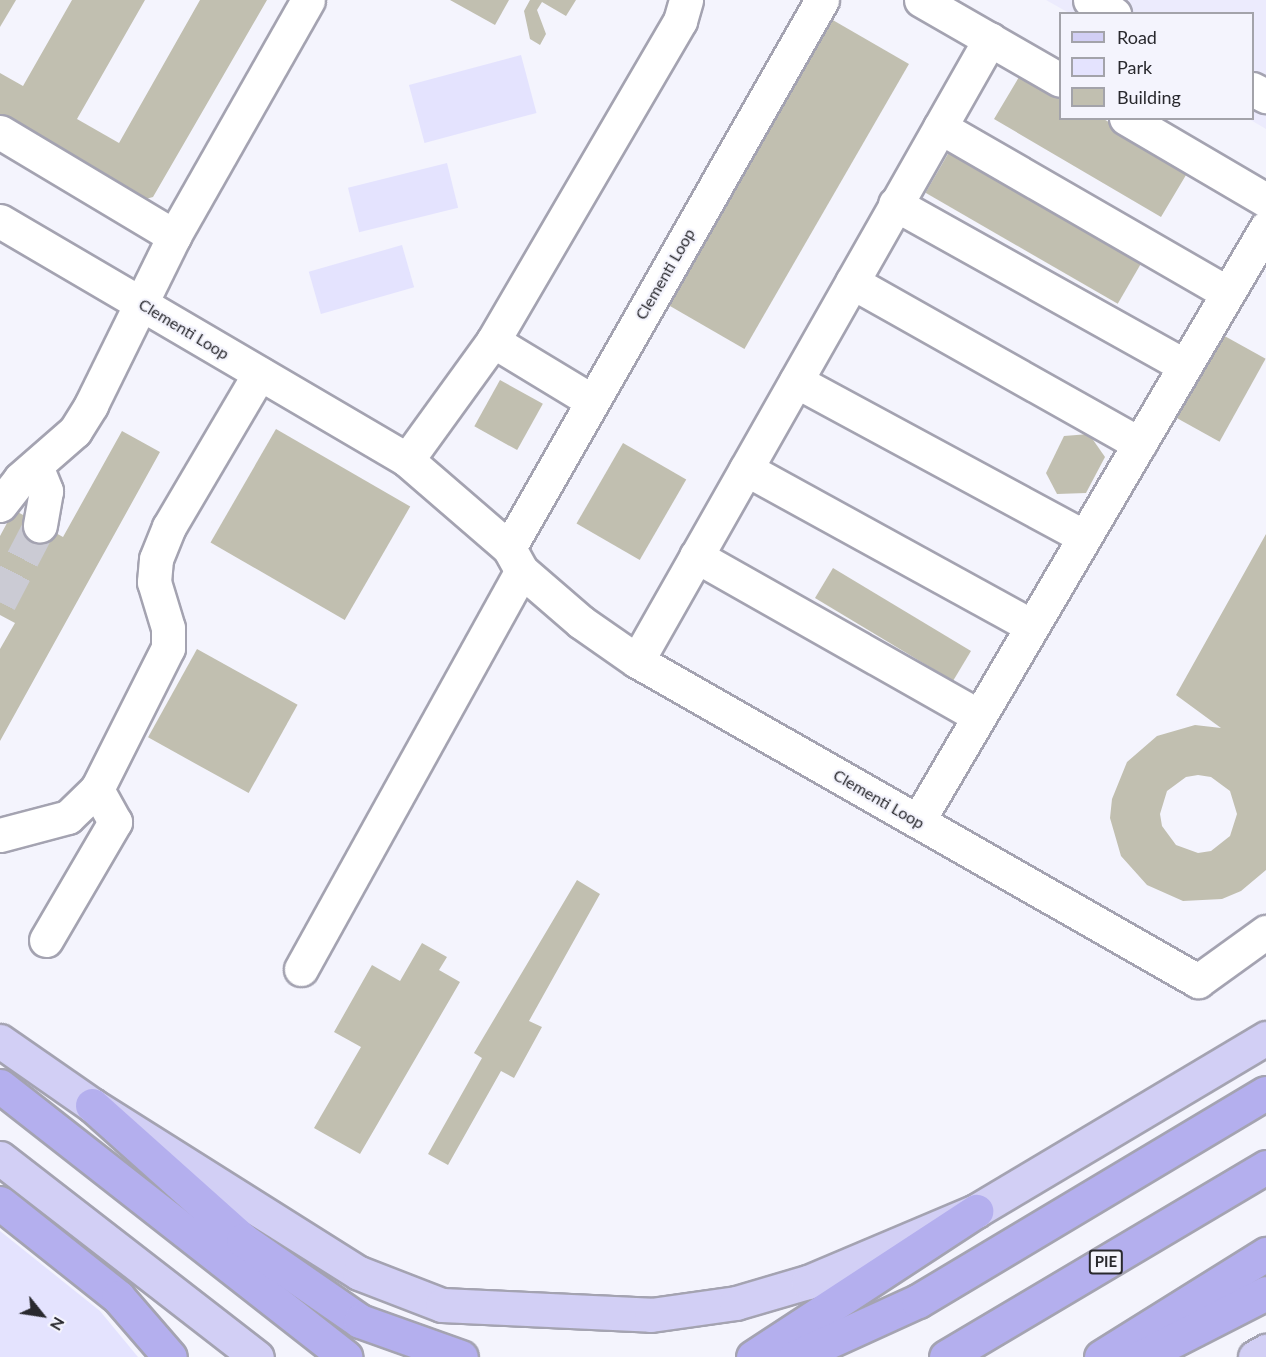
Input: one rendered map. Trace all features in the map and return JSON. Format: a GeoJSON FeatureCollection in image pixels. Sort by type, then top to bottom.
{"type":"FeatureCollection","features":[{"type":"Feature","properties":{"kind":"highway"},"geometry":{"type":"LineString","coordinates":[[0,1086],[345,1357]]}},
{"type":"Feature","properties":{"kind":"highway"},"geometry":{"type":"LineString","coordinates":[[795,1357],[918,1301],[1208,1125],[1266,1093]]}},
{"type":"Feature","properties":{"kind":"highway"},"geometry":{"type":"LineString","coordinates":[[92,1105],[243,1240],[360,1321],[461,1357]]}},
{"type":"Feature","properties":{"kind":"highway","name":"PIE"},"geometry":{"type":"LineString","coordinates":[[946,1357],[1266,1167]]}},
{"type":"Feature","properties":{"kind":"highway"},"geometry":{"type":"LineString","coordinates":[[0,1203],[118,1297],[170,1357]]}},
{"type":"Feature","properties":{"kind":"highway"},"geometry":{"type":"LineString","coordinates":[[753,1357],[976,1211]]}},
{"type":"Feature","properties":{"kind":"highway"},"geometry":{"type":"LineString","coordinates":[[1101,1357],[1266,1254]]}},
{"type":"Feature","properties":{"kind":"highway"},"geometry":{"type":"LineString","coordinates":[[1141,1357],[1266,1293]]}},
{"type":"Feature","properties":{"kind":"main road"},"geometry":{"type":"LineString","coordinates":[[0,1041],[92,1105],[359,1272],[442,1305],[651,1316],[694,1311],[808,1282],[976,1211],[1266,1038]]}},
{"type":"Feature","properties":{"kind":"main road"},"geometry":{"type":"LineString","coordinates":[[0,1158],[257,1357]]}},
{"type":"Feature","properties":{"kind":"main road"},"geometry":{"type":"LineString","coordinates":[[1255,1357],[1266,1351]]}},
{"type":"Feature","properties":{"kind":"street"},"geometry":{"type":"LineString","coordinates":[[0,505],[36,466],[75,431],[174,236],[308,0]]}},
{"type":"Feature","properties":{"kind":"street"},"geometry":{"type":"LineString","coordinates":[[407,460],[493,341],[680,21],[686,0]]}},
{"type":"Feature","properties":{"kind":"street","name":"Clementi Loop"},"geometry":{"type":"LineString","coordinates":[[516,560],[592,401],[822,0]]}},
{"type":"Feature","properties":{"kind":"street"},"geometry":{"type":"LineString","coordinates":[[921,0],[1059,79]]}},
{"type":"Feature","properties":{"kind":"street"},"geometry":{"type":"LineString","coordinates":[[1090,0],[1111,12]]}},
{"type":"Feature","properties":{"kind":"street"},"geometry":{"type":"LineString","coordinates":[[637,661],[990,39]]}},
{"type":"Feature","properties":{"kind":"street"},"geometry":{"type":"LineString","coordinates":[[1129,120],[1266,200]]}},
{"type":"Feature","properties":{"kind":"street"},"geometry":{"type":"LineString","coordinates":[[940,128],[1227,293]]}},
{"type":"Feature","properties":{"kind":"street"},"geometry":{"type":"LineString","coordinates":[[0,132],[174,236]]}},
{"type":"Feature","properties":{"kind":"street"},"geometry":{"type":"LineString","coordinates":[[895,204],[1185,366]]}},
{"type":"Feature","properties":{"kind":"street","name":"Clementi Loop"},"geometry":{"type":"LineString","coordinates":[[0,221],[407,460],[581,622],[637,661],[1198,981],[1266,932]]}},
{"type":"Feature","properties":{"kind":"street"},"geometry":{"type":"LineString","coordinates":[[918,821],[1266,228]]}},
{"type":"Feature","properties":{"kind":"street"},"geometry":{"type":"LineString","coordinates":[[852,282],[1139,444]]}},
{"type":"Feature","properties":{"kind":"street"},"geometry":{"type":"LineString","coordinates":[[493,341],[592,401]]}},
{"type":"Feature","properties":{"kind":"street"},"geometry":{"type":"LineString","coordinates":[[0,835],[68,816],[97,789],[168,648],[168,628],[154,582],[156,559],[169,527],[259,374]]}},
{"type":"Feature","properties":{"kind":"street"},"geometry":{"type":"LineString","coordinates":[[796,381],[1084,537]]}},
{"type":"Feature","properties":{"kind":"street"},"geometry":{"type":"LineString","coordinates":[[36,466],[46,491],[40,525]]}},
{"type":"Feature","properties":{"kind":"street"},"geometry":{"type":"LineString","coordinates":[[746,469],[1032,626]]}},
{"type":"Feature","properties":{"kind":"street"},"geometry":{"type":"LineString","coordinates":[[696,556],[979,716]]}},
{"type":"Feature","properties":{"kind":"street"},"geometry":{"type":"LineString","coordinates":[[301,969],[516,560]]}},
{"type":"Feature","properties":{"kind":"street"},"geometry":{"type":"LineString","coordinates":[[46,940],[115,822],[97,789]]}},
{"type":"Feature","properties":{"kind":"shaded area"},"geometry":{"type":"Polygon","coordinates":[[[1046,0],[1266,0],[1266,129],[1251,120],[1254,120],[1254,12],[1067,12],[1046,0]]]}},
{"type":"Feature","properties":{"kind":"green space"},"geometry":{"type":"Polygon","coordinates":[[[521,55],[537,113],[424,143],[409,85],[521,55]]]}},
{"type":"Feature","properties":{"kind":"green space"},"geometry":{"type":"Polygon","coordinates":[[[447,163],[458,208],[359,232],[348,188],[447,163]]]}},
{"type":"Feature","properties":{"kind":"green space"},"geometry":{"type":"Polygon","coordinates":[[[402,245],[414,287],[321,314],[309,272],[402,245]]]}},
{"type":"Feature","properties":{"kind":"green space"},"geometry":{"type":"Polygon","coordinates":[[[0,1231],[100,1311],[138,1357],[0,1357],[0,1231]]]}},
{"type":"Feature","properties":{"kind":"building"},"geometry":{"type":"Polygon","coordinates":[[[0,0],[16,0],[0,27],[0,0]]]}},
{"type":"Feature","properties":{"kind":"building"},"geometry":{"type":"Polygon","coordinates":[[[72,0],[145,0],[77,119],[119,143],[200,0],[267,0],[153,197],[128,204],[0,129],[0,73],[23,86],[72,0]]]}},
{"type":"Feature","properties":{"kind":"building"},"geometry":{"type":"Polygon","coordinates":[[[450,0],[509,0],[495,25],[450,0]]]}},
{"type":"Feature","properties":{"kind":"building"},"geometry":{"type":"Polygon","coordinates":[[[530,0],[576,0],[566,16],[542,2],[537,10],[546,34],[540,45],[530,39],[524,11],[530,0]]]}},
{"type":"Feature","properties":{"kind":"building"},"geometry":{"type":"Polygon","coordinates":[[[831,19],[909,64],[744,349],[666,304],[831,19]]]}},
{"type":"Feature","properties":{"kind":"building"},"geometry":{"type":"Polygon","coordinates":[[[1022,72],[1059,93],[1059,120],[1105,120],[1189,170],[1161,217],[994,119],[1022,72]]]}},
{"type":"Feature","properties":{"kind":"building"},"geometry":{"type":"Polygon","coordinates":[[[956,140],[1148,251],[1118,304],[926,193],[956,140]]]}},
{"type":"Feature","properties":{"kind":"building"},"geometry":{"type":"Polygon","coordinates":[[[1221,334],[1266,359],[1220,442],[1175,417],[1221,334]]]}},
{"type":"Feature","properties":{"kind":"building"},"geometry":{"type":"Polygon","coordinates":[[[500,380],[543,404],[517,450],[474,426],[500,380]]]}},
{"type":"Feature","properties":{"kind":"building"},"geometry":{"type":"Polygon","coordinates":[[[276,429],[410,506],[345,620],[211,542],[276,429]]]}},
{"type":"Feature","properties":{"kind":"building"},"geometry":{"type":"Polygon","coordinates":[[[122,431],[160,452],[0,741],[0,649],[15,623],[0,615],[0,536],[14,510],[63,537],[122,431]]]}},
{"type":"Feature","properties":{"kind":"building"},"geometry":{"type":"Polygon","coordinates":[[[1089,434],[1105,457],[1086,493],[1057,494],[1046,473],[1064,436],[1089,434]]]}},
{"type":"Feature","properties":{"kind":"building"},"geometry":{"type":"Polygon","coordinates":[[[623,443],[686,479],[640,560],[576,524],[623,443]]]}},
{"type":"Feature","properties":{"kind":"building"},"geometry":{"type":"Polygon","coordinates":[[[1266,534],[1266,870],[1241,891],[1222,899],[1183,901],[1147,885],[1121,856],[1110,818],[1112,799],[1127,762],[1157,736],[1195,725],[1221,728],[1176,695],[1266,534]],[[1198,775],[1186,777],[1167,791],[1160,814],[1162,826],[1176,845],[1198,853],[1211,851],[1230,836],[1237,814],[1230,791],[1211,777],[1198,775]]]}},
{"type":"Feature","properties":{"kind":"building"},"geometry":{"type":"Polygon","coordinates":[[[833,568],[971,651],[953,681],[815,598],[833,568]]]}},
{"type":"Feature","properties":{"kind":"building"},"geometry":{"type":"Polygon","coordinates":[[[197,649],[298,705],[249,793],[148,737],[197,649]]]}},
{"type":"Feature","properties":{"kind":"building"},"geometry":{"type":"Polygon","coordinates":[[[577,880],[600,894],[529,1021],[542,1027],[514,1078],[501,1071],[448,1165],[428,1154],[482,1058],[474,1053],[577,880]]]}},
{"type":"Feature","properties":{"kind":"building"},"geometry":{"type":"Polygon","coordinates":[[[422,943],[447,957],[439,970],[460,982],[360,1154],[314,1128],[361,1047],[334,1032],[372,965],[400,981],[422,943]]]}},
{"type":"Feature","properties":{"kind":"tunnel"},"geometry":{"type":"LineString","coordinates":[[0,602],[40,525]]}}]}
